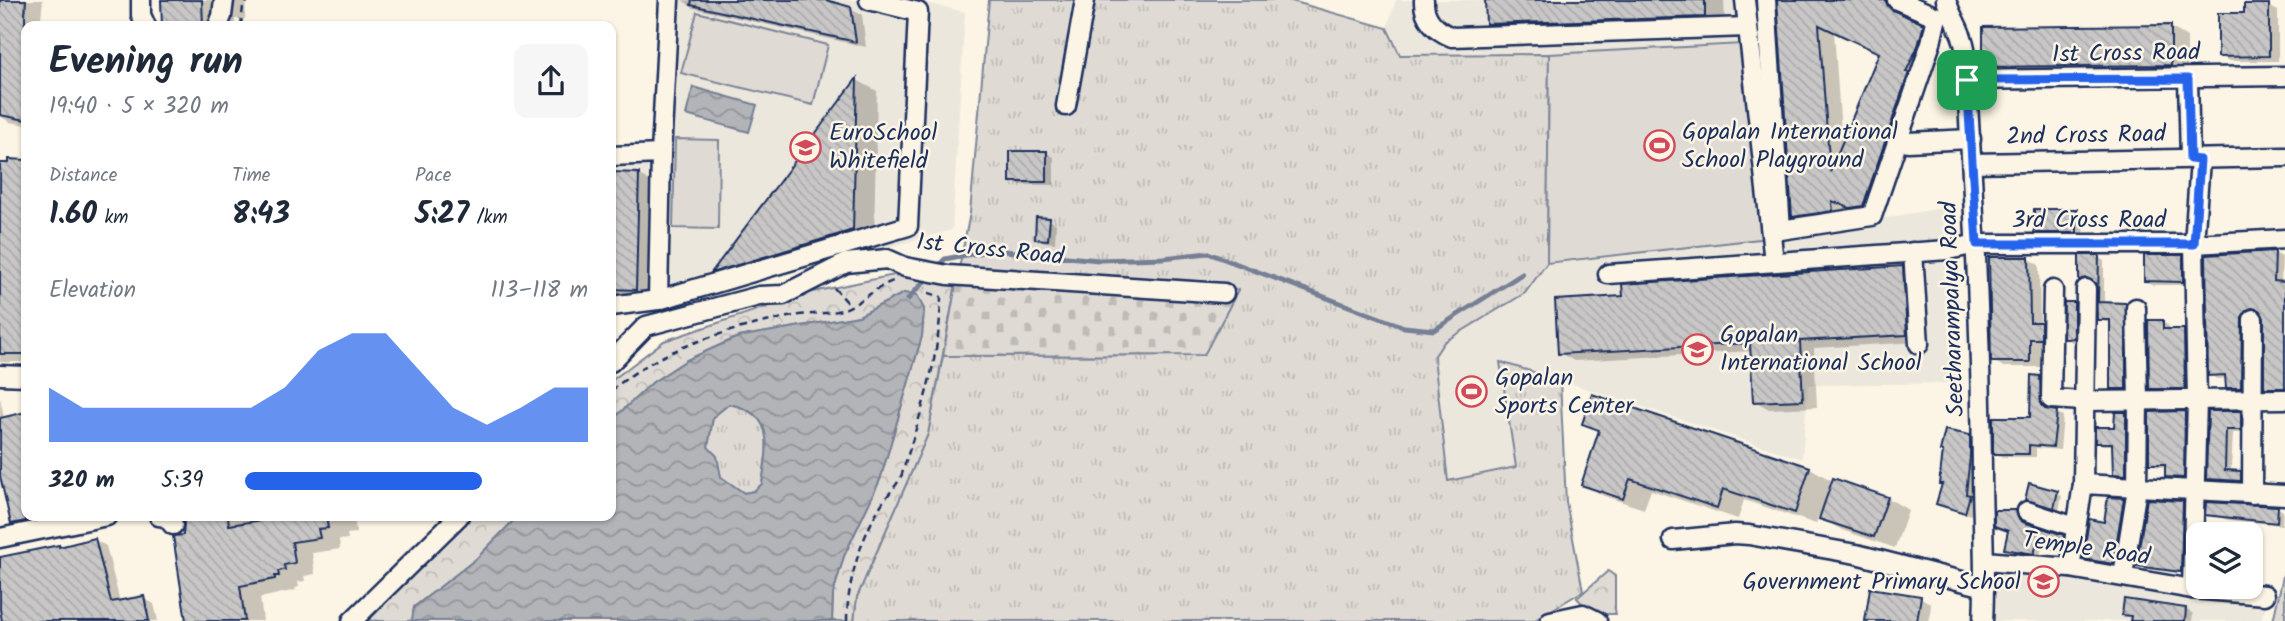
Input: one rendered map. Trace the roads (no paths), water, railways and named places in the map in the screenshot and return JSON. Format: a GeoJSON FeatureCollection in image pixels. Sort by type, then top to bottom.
{"type":"FeatureCollection","features":[{"type":"Feature","properties":{"kind":"street"},"geometry":{"type":"LineString","coordinates":[[141,0],[144,21]]}},
{"type":"Feature","properties":{"kind":"street"},"geometry":{"type":"LineString","coordinates":[[220,21],[224,0]]}},
{"type":"Feature","properties":{"kind":"street"},"geometry":{"type":"LineString","coordinates":[[658,300],[661,154],[669,0]]}},
{"type":"Feature","properties":{"kind":"street"},"geometry":{"type":"LineString","coordinates":[[616,305],[658,300],[908,226],[918,12],[869,0]]}},
{"type":"Feature","properties":{"kind":"street"},"geometry":{"type":"LineString","coordinates":[[1066,106],[1086,0]]}},
{"type":"Feature","properties":{"kind":"street"},"geometry":{"type":"LineString","coordinates":[[1424,0],[1425,14],[1443,34],[1452,37],[1748,27]]}},
{"type":"Feature","properties":{"kind":"street"},"geometry":{"type":"LineString","coordinates":[[1745,0],[1774,262]]}},
{"type":"Feature","properties":{"kind":"street"},"geometry":{"type":"LineString","coordinates":[[1766,0],[1781,230],[1872,216],[1931,43],[1937,17],[1897,0]]}},
{"type":"Feature","properties":{"kind":"street"},"geometry":{"type":"LineString","coordinates":[[1931,43],[1949,7]]}},
{"type":"Feature","properties":{"kind":"street","name":"Seetharampalya Road"},"geometry":{"type":"LineString","coordinates":[[1949,7],[1962,35],[1977,244],[1985,587],[1983,621]]}},
{"type":"Feature","properties":{"kind":"street","name":"1st Cross Road"},"geometry":{"type":"LineString","coordinates":[[1967,80],[2285,76]]}},
{"type":"Feature","properties":{"kind":"street"},"geometry":{"type":"LineString","coordinates":[[2188,79],[2195,160],[2197,400],[2195,522]]}},
{"type":"Feature","properties":{"kind":"street"},"geometry":{"type":"LineString","coordinates":[[1908,142],[1971,139]]}},
{"type":"Feature","properties":{"kind":"street"},"geometry":{"type":"LineString","coordinates":[[616,156],[661,154]]}},
{"type":"Feature","properties":{"kind":"street","name":"2nd Cross Road"},"geometry":{"type":"LineString","coordinates":[[1972,163],[2285,157]]}},
{"type":"Feature","properties":{"kind":"street","name":"3rd Cross Road"},"geometry":{"type":"LineString","coordinates":[[1608,274],[1948,250],[1977,244],[2194,244],[2285,239]]}},
{"type":"Feature","properties":{"kind":"street"},"geometry":{"type":"LineString","coordinates":[[1913,252],[1919,344]]}},
{"type":"Feature","properties":{"kind":"street","name":"1st Cross Road"},"geometry":{"type":"LineString","coordinates":[[616,357],[646,326],[759,296],[783,295],[846,264],[887,259],[905,267],[948,275],[1224,293]]}},
{"type":"Feature","properties":{"kind":"street"},"geometry":{"type":"LineString","coordinates":[[2070,568],[2083,484],[2086,289]]}},
{"type":"Feature","properties":{"kind":"street"},"geometry":{"type":"LineString","coordinates":[[2053,290],[2051,399],[2285,399]]}},
{"type":"Feature","properties":{"kind":"street"},"geometry":{"type":"LineString","coordinates":[[2123,576],[2137,488],[2136,308]]}},
{"type":"Feature","properties":{"kind":"street"},"geometry":{"type":"LineString","coordinates":[[2252,494],[2253,318]]}},
{"type":"Feature","properties":{"kind":"street"},"geometry":{"type":"LineString","coordinates":[[0,375],[21,376]]}},
{"type":"Feature","properties":{"kind":"street"},"geometry":{"type":"LineString","coordinates":[[2083,484],[2285,495]]}},
{"type":"Feature","properties":{"kind":"street"},"geometry":{"type":"LineString","coordinates":[[2027,511],[2075,527]]}},
{"type":"Feature","properties":{"kind":"street"},"geometry":{"type":"LineString","coordinates":[[0,538],[83,521]]}},
{"type":"Feature","properties":{"kind":"street"},"geometry":{"type":"LineString","coordinates":[[352,621],[454,521]]}},
{"type":"Feature","properties":{"kind":"street"},"geometry":{"type":"LineString","coordinates":[[1673,540],[1749,535],[1856,554],[1985,587]]}},
{"type":"Feature","properties":{"kind":"street","name":"Temple Road"},"geometry":{"type":"LineString","coordinates":[[1984,561],[2070,568],[2186,588]]}},
{"type":"Feature","properties":{"kind":"street"},"geometry":{"type":"LineString","coordinates":[[1550,621],[1583,614],[1597,621]]}},
{"type":"Feature","properties":{"kind":"water"},"geometry":{"type":"Polygon","coordinates":[[[693,87],[757,105],[749,132],[686,115],[693,87]]]}},
{"type":"Feature","properties":{"kind":"water"},"geometry":{"type":"Polygon","coordinates":[[[904,293],[917,295],[924,309],[922,336],[880,480],[844,556],[833,594],[832,621],[412,621],[414,607],[476,559],[513,521],[616,521],[616,416],[653,382],[687,360],[738,337],[859,316],[904,293]],[[729,404],[713,417],[708,447],[717,456],[721,477],[744,493],[754,491],[762,484],[766,457],[765,433],[762,423],[744,408],[729,404]]]}},
{"type":"Feature","properties":{"kind":"waterway"},"geometry":{"type":"LineString","coordinates":[[936,268],[945,259],[993,250],[1099,260],[1163,258],[1208,253],[1404,327],[1434,330],[1522,274]]}},
{"type":"Feature","properties":{"kind":"waterway"},"geometry":{"type":"LineString","coordinates":[[908,299],[930,275]]}},
{"type":"Feature","properties":{"kind":"place","name":"Gopalan International School Playground"},"geometry":{"type":"Point","coordinates":[1659,146]}},
{"type":"Feature","properties":{"kind":"place","name":"EuroSchool Whitefield"},"geometry":{"type":"Point","coordinates":[806,147]}},
{"type":"Feature","properties":{"kind":"place","name":"Gopalan International School"},"geometry":{"type":"Point","coordinates":[1697,349]}},
{"type":"Feature","properties":{"kind":"place","name":"Gopalan Sports Center"},"geometry":{"type":"Point","coordinates":[1472,392]}},
{"type":"Feature","properties":{"kind":"place","name":"Government Primary School"},"geometry":{"type":"Point","coordinates":[2044,582]}}]}
